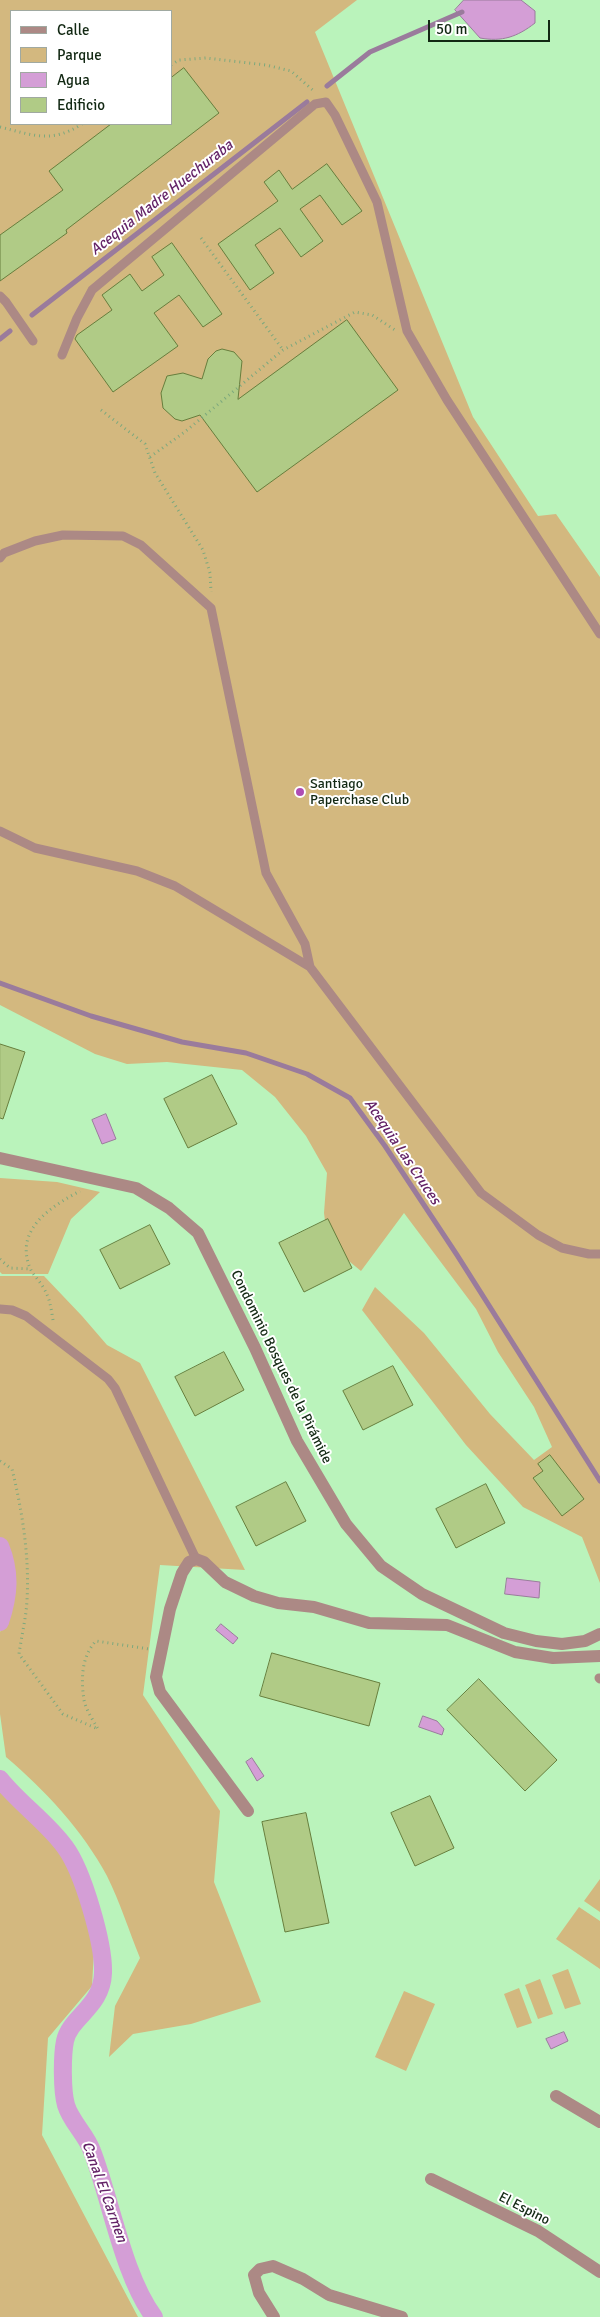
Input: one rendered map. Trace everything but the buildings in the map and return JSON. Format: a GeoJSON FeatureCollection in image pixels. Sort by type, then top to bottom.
{"type":"FeatureCollection","features":[{"type":"Feature","properties":{"kind":"street","name":"Condominio Bosques de la Pirámide"},"geometry":{"type":"LineString","coordinates":[[0,1158],[136,1188],[169,1208],[198,1233],[255,1348],[297,1441],[346,1524],[381,1566],[422,1594],[504,1633],[536,1641],[562,1644],[585,1641],[600,1634]]}},
{"type":"Feature","properties":{"kind":"street"},"geometry":{"type":"LineString","coordinates":[[248,1811],[160,1692],[156,1677],[173,1600],[182,1573],[189,1562],[196,1559],[204,1562],[225,1582],[254,1596],[278,1603],[314,1607],[369,1623],[447,1625],[515,1652],[553,1658],[600,1656]]}},
{"type":"Feature","properties":{"kind":"street"},"geometry":{"type":"LineString","coordinates":[[556,2096],[600,2122]]}},
{"type":"Feature","properties":{"kind":"street","name":"El Espino"},"geometry":{"type":"LineString","coordinates":[[431,2180],[538,2231],[600,2272]]}},
{"type":"Feature","properties":{"kind":"street"},"geometry":{"type":"LineString","coordinates":[[274,2317],[259,2294],[254,2275],[260,2269],[273,2266],[303,2278],[329,2295],[402,2317]]}},
{"type":"Feature","properties":{"kind":"lane"},"geometry":{"type":"LineString","coordinates":[[62,355],[77,318],[92,290],[315,104],[326,102],[335,115],[376,202],[385,230],[400,307],[407,331],[447,400],[600,634]]}},
{"type":"Feature","properties":{"kind":"lane"},"geometry":{"type":"LineString","coordinates":[[0,296],[34,341]]}},
{"type":"Feature","properties":{"kind":"lane"},"geometry":{"type":"LineString","coordinates":[[0,558],[4,554],[35,541],[63,535],[123,536],[141,545],[212,608],[266,873],[305,944],[310,967]]}},
{"type":"Feature","properties":{"kind":"lane"},"geometry":{"type":"LineString","coordinates":[[0,831],[35,848],[137,871],[175,886],[310,967],[481,1193],[538,1234],[562,1248],[589,1254],[600,1254]]}},
{"type":"Feature","properties":{"kind":"lane"},"geometry":{"type":"LineString","coordinates":[[0,1309],[12,1310],[26,1316],[108,1379],[115,1388],[196,1559]]}},
{"type":"Feature","properties":{"kind":"path"},"geometry":{"type":"LineString","coordinates":[[172,64],[180,60],[206,58],[266,65],[291,71],[326,102]]}},
{"type":"Feature","properties":{"kind":"path"},"geometry":{"type":"LineString","coordinates":[[0,127],[44,138],[74,129],[80,125]]}},
{"type":"Feature","properties":{"kind":"path"},"geometry":{"type":"LineString","coordinates":[[201,238],[283,350]]}},
{"type":"Feature","properties":{"kind":"path"},"geometry":{"type":"LineString","coordinates":[[150,457],[186,431],[283,350],[356,312],[372,315],[414,344]]}},
{"type":"Feature","properties":{"kind":"path"},"geometry":{"type":"LineString","coordinates":[[101,410],[145,444],[155,473],[203,550],[210,573],[212,608]]}},
{"type":"Feature","properties":{"kind":"path"},"geometry":{"type":"LineString","coordinates":[[55,1338],[50,1299],[30,1269],[26,1252],[31,1232],[40,1217],[52,1206],[82,1189]]}},
{"type":"Feature","properties":{"kind":"path"},"geometry":{"type":"LineString","coordinates":[[0,1259],[10,1268],[30,1269]]}},
{"type":"Feature","properties":{"kind":"path"},"geometry":{"type":"LineString","coordinates":[[0,1461],[12,1469],[19,1498],[25,1547],[26,1611],[19,1654],[63,1714],[98,1729],[84,1702],[83,1670],[88,1650],[96,1641],[153,1649]]}},
{"type":"Feature","properties":{"kind":"green space","name":"Santiago Paperchase Club"},"geometry":{"type":"Polygon","coordinates":[[[0,0],[357,0],[315,32],[473,417],[538,516],[556,514],[600,577],[600,1583],[582,1537],[523,1507],[466,1445],[362,1310],[375,1287],[424,1333],[490,1414],[534,1460],[552,1447],[534,1407],[498,1352],[476,1309],[404,1213],[361,1271],[328,1244],[324,1213],[327,1173],[306,1136],[275,1097],[242,1070],[167,1062],[127,1064],[95,1054],[0,1005],[0,0]]]}},
{"type":"Feature","properties":{"kind":"green space"},"geometry":{"type":"Polygon","coordinates":[[[0,1178],[57,1182],[100,1192],[71,1219],[48,1274],[2,1274],[0,1272],[0,1178]]]}},
{"type":"Feature","properties":{"kind":"green space"},"geometry":{"type":"Polygon","coordinates":[[[0,1276],[44,1276],[107,1345],[140,1363],[245,1570],[160,1565],[143,1695],[220,1811],[214,1882],[261,2002],[191,2024],[133,2034],[109,2057],[115,2006],[140,1958],[112,1886],[87,1843],[49,1797],[6,1757],[0,1714],[0,1632],[6,1621],[0,1564],[0,1276]]]}},
{"type":"Feature","properties":{"kind":"green space"},"geometry":{"type":"Polygon","coordinates":[[[0,1772],[10,1786],[57,1833],[89,1909],[94,1950],[92,1986],[48,2038],[42,2135],[138,2317],[0,2317],[0,1772]]]}},
{"type":"Feature","properties":{"kind":"green space"},"geometry":{"type":"Polygon","coordinates":[[[600,1879],[600,1912],[584,1901],[600,1879]]]}},
{"type":"Feature","properties":{"kind":"green space"},"geometry":{"type":"Polygon","coordinates":[[[579,1907],[600,1921],[600,1969],[556,1939],[579,1907]]]}},
{"type":"Feature","properties":{"kind":"green space"},"geometry":{"type":"Polygon","coordinates":[[[568,1969],[581,2004],[565,2009],[552,1975],[568,1969]]]}},
{"type":"Feature","properties":{"kind":"green space"},"geometry":{"type":"Polygon","coordinates":[[[540,1979],[553,2014],[538,2019],[525,1985],[540,1979]]]}},
{"type":"Feature","properties":{"kind":"green space"},"geometry":{"type":"Polygon","coordinates":[[[519,1988],[532,2023],[517,2028],[504,1994],[519,1988]]]}},
{"type":"Feature","properties":{"kind":"green space"},"geometry":{"type":"Polygon","coordinates":[[[404,1991],[435,2004],[406,2071],[375,2057],[404,1991]]]}},
{"type":"Feature","properties":{"kind":"water"},"geometry":{"type":"Polygon","coordinates":[[[464,0],[521,0],[535,11],[535,23],[522,32],[502,39],[480,38],[455,10],[464,0]]]}},
{"type":"Feature","properties":{"kind":"water"},"geometry":{"type":"Polygon","coordinates":[[[106,1114],[116,1139],[102,1144],[92,1120],[106,1114]]]}},
{"type":"Feature","properties":{"kind":"water"},"geometry":{"type":"Polygon","coordinates":[[[507,1578],[540,1582],[539,1598],[505,1594],[507,1578]]]}},
{"type":"Feature","properties":{"kind":"water"},"geometry":{"type":"Polygon","coordinates":[[[221,1624],[238,1638],[233,1644],[216,1630],[221,1624]]]}},
{"type":"Feature","properties":{"kind":"water"},"geometry":{"type":"Polygon","coordinates":[[[423,1716],[437,1721],[444,1729],[442,1735],[419,1727],[423,1716]]]}},
{"type":"Feature","properties":{"kind":"water"},"geometry":{"type":"Polygon","coordinates":[[[252,1758],[264,1776],[257,1781],[246,1762],[252,1758]]]}},
{"type":"Feature","properties":{"kind":"water"},"geometry":{"type":"Polygon","coordinates":[[[564,2032],[568,2041],[551,2049],[546,2039],[564,2032]]]}},
{"type":"Feature","properties":{"kind":"waterway","name":"Acequia Madre Huechuraba"},"geometry":{"type":"LineString","coordinates":[[327,86],[370,52],[462,12]]}},
{"type":"Feature","properties":{"kind":"waterway","name":"Acequia Madre Huechuraba"},"geometry":{"type":"LineString","coordinates":[[32,315],[307,102]]}},
{"type":"Feature","properties":{"kind":"waterway","name":"Acequia Madre Huechuraba"},"geometry":{"type":"LineString","coordinates":[[0,339],[10,331]]}},
{"type":"Feature","properties":{"kind":"waterway","name":"Acequia Las Cruces"},"geometry":{"type":"LineString","coordinates":[[0,983],[91,1016],[182,1042],[246,1053],[307,1074],[350,1098],[385,1146],[457,1255],[600,1481]]}},
{"type":"Feature","properties":{"kind":"waterway","name":"Canal El Carmen"},"geometry":{"type":"LineString","coordinates":[[0,1546],[6,1565],[8,1584],[0,1622]]}},
{"type":"Feature","properties":{"kind":"waterway","name":"Canal El Carmen"},"geometry":{"type":"LineString","coordinates":[[0,1779],[65,1847],[79,1873],[91,1908],[100,1944],[103,1973],[97,1995],[73,2025],[65,2041],[63,2055],[65,2099],[71,2117],[92,2151],[126,2259],[143,2300],[154,2317]]}},
{"type":"Feature","properties":{"kind":"place","name":"Santiago Paperchase Club"},"geometry":{"type":"Point","coordinates":[300,792]}}]}
